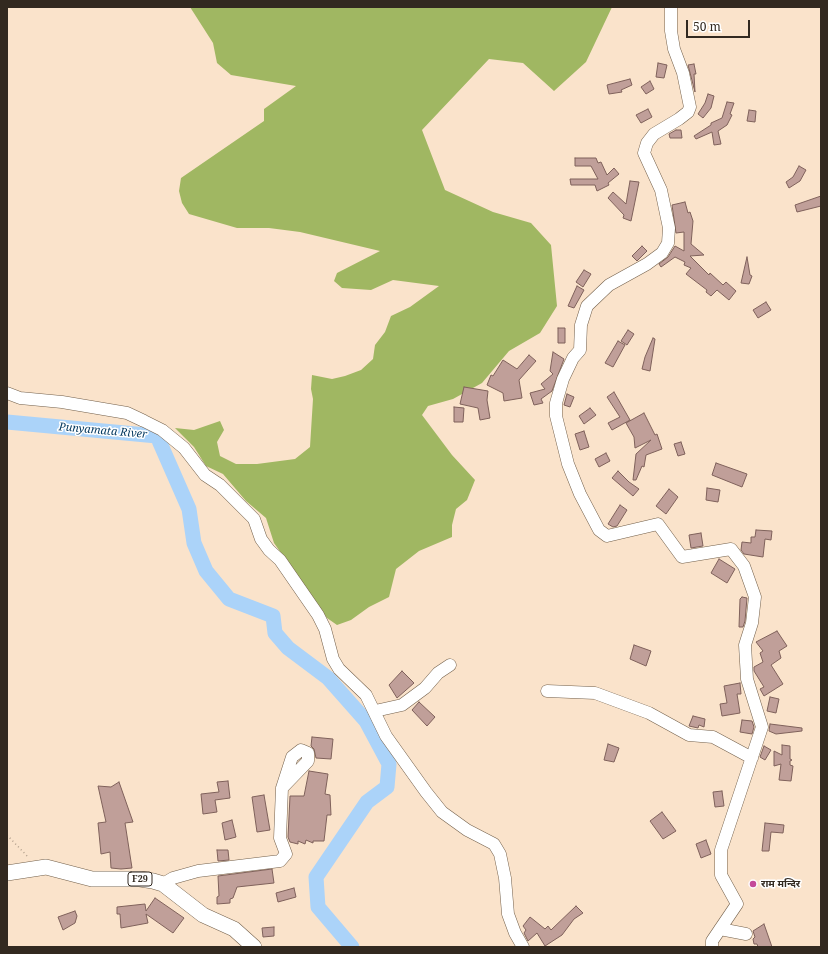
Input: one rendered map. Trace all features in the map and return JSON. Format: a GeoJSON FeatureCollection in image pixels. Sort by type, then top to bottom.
{"type":"FeatureCollection","features":[{"type":"Feature","properties":{"kind":"main road","name":"F29"},"geometry":{"type":"LineString","coordinates":[[7,873],[46,867],[92,879],[140,879],[163,884],[203,915],[234,929],[254,947]]}},
{"type":"Feature","properties":{"kind":"street"},"geometry":{"type":"LineString","coordinates":[[671,7],[671,31],[674,49],[683,73],[690,107],[688,112],[679,119],[654,134],[647,143],[644,153],[661,190],[669,228],[668,243],[662,253],[647,264],[609,284],[587,306],[581,325],[580,350],[573,358],[563,379],[556,403],[556,416],[568,464],[580,494],[598,530],[607,536],[658,524],[682,557],[731,549],[744,566],[755,597],[752,623],[746,645],[747,679],[762,727],[721,850],[721,875],[736,904],[712,941],[712,947]]}},
{"type":"Feature","properties":{"kind":"street"},"geometry":{"type":"LineString","coordinates":[[7,393],[20,398],[62,402],[127,413],[162,430],[184,448],[205,475],[220,484],[254,519],[261,539],[269,550],[280,560],[318,615],[325,629],[333,659],[339,669],[366,695],[386,736],[442,812],[467,830],[494,844],[500,854],[505,878],[508,914],[515,933],[523,947]]}},
{"type":"Feature","properties":{"kind":"street"},"geometry":{"type":"LineString","coordinates":[[375,711],[402,705],[425,688],[438,673],[450,665]]}},
{"type":"Feature","properties":{"kind":"street"},"geometry":{"type":"LineString","coordinates":[[546,691],[595,693],[649,713],[690,735],[713,737],[752,758]]}},
{"type":"Feature","properties":{"kind":"street"},"geometry":{"type":"LineString","coordinates":[[163,884],[173,878],[198,871],[280,861],[286,854],[280,838],[282,788]]}},
{"type":"Feature","properties":{"kind":"street"},"geometry":{"type":"LineString","coordinates":[[720,929],[746,934]]}},
{"type":"Feature","properties":{"kind":"path"},"geometry":{"type":"LineString","coordinates":[[7,835],[31,860],[34,868]]}},
{"type":"Feature","properties":{"kind":"green space"},"geometry":{"type":"Polygon","coordinates":[[[190,7],[612,7],[586,62],[554,91],[523,63],[489,59],[422,130],[445,190],[493,212],[531,223],[551,245],[557,306],[540,333],[509,351],[482,383],[453,399],[428,406],[422,415],[452,455],[475,480],[467,500],[456,509],[452,525],[452,537],[419,551],[396,569],[389,597],[369,607],[351,620],[337,625],[327,618],[274,543],[266,518],[246,501],[223,474],[206,466],[194,447],[175,428],[194,430],[220,421],[224,430],[217,442],[220,456],[236,464],[257,464],[295,459],[310,447],[313,399],[311,389],[312,375],[332,379],[361,370],[373,359],[375,345],[385,332],[391,316],[410,307],[439,286],[393,280],[371,290],[342,288],[334,281],[337,273],[380,251],[300,232],[269,228],[237,228],[189,214],[182,203],[179,191],[181,178],[264,121],[264,109],[296,86],[231,75],[217,63],[213,43],[190,7]]]}},
{"type":"Feature","properties":{"kind":"building"},"geometry":{"type":"Polygon","coordinates":[[[658,63],[667,65],[664,78],[656,77],[658,63]]]}},
{"type":"Feature","properties":{"kind":"building"},"geometry":{"type":"Polygon","coordinates":[[[694,64],[696,74],[694,74],[695,92],[688,65],[694,64]]]}},
{"type":"Feature","properties":{"kind":"building"},"geometry":{"type":"Polygon","coordinates":[[[630,79],[632,85],[621,90],[622,92],[609,94],[607,85],[630,79]]]}},
{"type":"Feature","properties":{"kind":"building"},"geometry":{"type":"Polygon","coordinates":[[[650,81],[654,89],[646,94],[641,87],[650,81]]]}},
{"type":"Feature","properties":{"kind":"building"},"geometry":{"type":"Polygon","coordinates":[[[708,94],[714,96],[711,108],[703,118],[698,114],[705,103],[708,94]]]}},
{"type":"Feature","properties":{"kind":"building"},"geometry":{"type":"Polygon","coordinates":[[[727,102],[734,103],[730,114],[732,115],[727,125],[718,131],[721,144],[714,145],[712,132],[696,139],[694,136],[711,125],[711,123],[722,118],[727,102]]]}},
{"type":"Feature","properties":{"kind":"building"},"geometry":{"type":"Polygon","coordinates":[[[648,109],[652,117],[641,123],[636,115],[648,109]]]}},
{"type":"Feature","properties":{"kind":"building"},"geometry":{"type":"Polygon","coordinates":[[[749,110],[756,111],[755,122],[747,121],[749,110]]]}},
{"type":"Feature","properties":{"kind":"building"},"geometry":{"type":"Polygon","coordinates":[[[676,130],[681,130],[682,138],[670,138],[669,134],[676,130]]]}},
{"type":"Feature","properties":{"kind":"building"},"geometry":{"type":"Polygon","coordinates":[[[575,158],[596,158],[598,163],[601,162],[607,175],[614,168],[619,174],[608,183],[609,185],[597,191],[595,185],[571,185],[570,179],[598,179],[591,166],[575,166],[575,158]]]}},
{"type":"Feature","properties":{"kind":"building"},"geometry":{"type":"Polygon","coordinates":[[[799,166],[806,170],[800,181],[789,188],[786,182],[793,177],[799,166]]]}},
{"type":"Feature","properties":{"kind":"building"},"geometry":{"type":"Polygon","coordinates":[[[630,181],[639,182],[631,221],[623,218],[624,215],[608,198],[613,192],[626,204],[630,181]]]}},
{"type":"Feature","properties":{"kind":"building"},"geometry":{"type":"Polygon","coordinates":[[[821,196],[821,206],[797,212],[795,205],[821,196]]]}},
{"type":"Feature","properties":{"kind":"building"},"geometry":{"type":"Polygon","coordinates":[[[685,202],[688,213],[690,212],[693,221],[691,244],[704,255],[690,256],[709,275],[710,273],[723,285],[726,282],[736,291],[729,300],[717,290],[711,296],[706,292],[707,290],[686,274],[691,268],[684,265],[685,262],[675,257],[661,267],[659,264],[668,257],[675,246],[684,251],[684,232],[676,233],[672,205],[685,202]]]}},
{"type":"Feature","properties":{"kind":"building"},"geometry":{"type":"Polygon","coordinates":[[[642,246],[647,251],[637,261],[632,256],[642,246]]]}},
{"type":"Feature","properties":{"kind":"building"},"geometry":{"type":"Polygon","coordinates":[[[747,257],[750,275],[752,276],[749,284],[741,283],[747,257]]]}},
{"type":"Feature","properties":{"kind":"building"},"geometry":{"type":"Polygon","coordinates":[[[584,270],[591,274],[583,287],[576,282],[584,270]]]}},
{"type":"Feature","properties":{"kind":"building"},"geometry":{"type":"Polygon","coordinates":[[[577,286],[584,290],[574,308],[568,306],[577,286]]]}},
{"type":"Feature","properties":{"kind":"building"},"geometry":{"type":"Polygon","coordinates":[[[766,302],[771,310],[758,318],[753,310],[766,302]]]}},
{"type":"Feature","properties":{"kind":"building"},"geometry":{"type":"Polygon","coordinates":[[[558,328],[565,328],[565,343],[558,343],[558,328]]]}},
{"type":"Feature","properties":{"kind":"building"},"geometry":{"type":"Polygon","coordinates":[[[628,330],[634,334],[627,345],[621,341],[628,330]]]}},
{"type":"Feature","properties":{"kind":"building"},"geometry":{"type":"Polygon","coordinates":[[[653,338],[655,339],[650,371],[642,369],[653,338]]]}},
{"type":"Feature","properties":{"kind":"building"},"geometry":{"type":"Polygon","coordinates":[[[618,341],[625,345],[613,367],[605,363],[618,341]]]}},
{"type":"Feature","properties":{"kind":"building"},"geometry":{"type":"Polygon","coordinates":[[[553,352],[564,359],[552,391],[541,399],[543,403],[534,405],[530,393],[545,389],[541,384],[553,374],[550,371],[553,352]]]}},
{"type":"Feature","properties":{"kind":"building"},"geometry":{"type":"Polygon","coordinates":[[[529,355],[536,361],[519,380],[522,398],[504,401],[503,393],[487,385],[491,375],[493,376],[503,360],[517,369],[529,355]]]}},
{"type":"Feature","properties":{"kind":"building"},"geometry":{"type":"Polygon","coordinates":[[[464,387],[488,391],[487,400],[490,418],[480,420],[478,408],[460,404],[464,387]]]}},
{"type":"Feature","properties":{"kind":"building"},"geometry":{"type":"Polygon","coordinates":[[[614,392],[630,420],[612,430],[608,423],[620,417],[607,397],[614,392]]]}},
{"type":"Feature","properties":{"kind":"building"},"geometry":{"type":"Polygon","coordinates":[[[567,394],[574,397],[570,407],[564,405],[567,394]]]}},
{"type":"Feature","properties":{"kind":"building"},"geometry":{"type":"Polygon","coordinates":[[[454,407],[464,408],[463,422],[454,422],[454,407]]]}},
{"type":"Feature","properties":{"kind":"building"},"geometry":{"type":"Polygon","coordinates":[[[590,408],[596,415],[584,424],[579,416],[590,408]]]}},
{"type":"Feature","properties":{"kind":"building"},"geometry":{"type":"Polygon","coordinates":[[[644,413],[655,435],[657,434],[662,449],[646,455],[644,467],[642,466],[636,480],[633,480],[636,454],[651,440],[635,448],[634,437],[626,423],[644,413]]]}},
{"type":"Feature","properties":{"kind":"building"},"geometry":{"type":"Polygon","coordinates":[[[584,431],[589,447],[580,450],[575,434],[584,431]]]}},
{"type":"Feature","properties":{"kind":"building"},"geometry":{"type":"Polygon","coordinates":[[[681,442],[685,454],[678,456],[674,444],[681,442]]]}},
{"type":"Feature","properties":{"kind":"building"},"geometry":{"type":"Polygon","coordinates":[[[606,453],[610,461],[599,467],[595,459],[606,453]]]}},
{"type":"Feature","properties":{"kind":"building"},"geometry":{"type":"Polygon","coordinates":[[[716,463],[747,474],[742,487],[712,475],[716,463]]]}},
{"type":"Feature","properties":{"kind":"building"},"geometry":{"type":"Polygon","coordinates":[[[618,471],[639,489],[633,496],[612,478],[618,471]]]}},
{"type":"Feature","properties":{"kind":"building"},"geometry":{"type":"Polygon","coordinates":[[[707,488],[720,490],[718,502],[706,500],[707,488]]]}},
{"type":"Feature","properties":{"kind":"building"},"geometry":{"type":"Polygon","coordinates":[[[669,489],[678,497],[666,514],[656,506],[669,489]]]}},
{"type":"Feature","properties":{"kind":"building"},"geometry":{"type":"Polygon","coordinates":[[[620,505],[627,510],[617,526],[613,527],[608,524],[620,505]]]}},
{"type":"Feature","properties":{"kind":"building"},"geometry":{"type":"Polygon","coordinates":[[[756,530],[772,531],[771,540],[765,539],[763,557],[744,554],[741,550],[742,542],[751,543],[751,537],[755,537],[756,530]]]}},
{"type":"Feature","properties":{"kind":"building"},"geometry":{"type":"Polygon","coordinates":[[[701,533],[703,546],[691,548],[689,535],[701,533]]]}},
{"type":"Feature","properties":{"kind":"building"},"geometry":{"type":"Polygon","coordinates":[[[719,559],[735,569],[727,583],[711,573],[719,559]]]}},
{"type":"Feature","properties":{"kind":"building"},"geometry":{"type":"Polygon","coordinates":[[[742,597],[747,598],[745,621],[743,627],[739,627],[740,599],[742,597]]]}},
{"type":"Feature","properties":{"kind":"building"},"geometry":{"type":"Polygon","coordinates":[[[777,631],[787,646],[779,651],[781,658],[771,665],[783,684],[764,696],[760,689],[764,687],[754,671],[754,667],[763,662],[760,653],[763,651],[756,642],[777,631]]]}},
{"type":"Feature","properties":{"kind":"building"},"geometry":{"type":"Polygon","coordinates":[[[634,645],[651,651],[646,666],[630,659],[634,645]]]}},
{"type":"Feature","properties":{"kind":"building"},"geometry":{"type":"Polygon","coordinates":[[[402,671],[414,683],[397,698],[389,685],[402,671]]]}},
{"type":"Feature","properties":{"kind":"building"},"geometry":{"type":"Polygon","coordinates":[[[740,683],[741,694],[737,694],[740,713],[722,716],[720,704],[727,703],[724,686],[740,683]]]}},
{"type":"Feature","properties":{"kind":"building"},"geometry":{"type":"Polygon","coordinates":[[[770,697],[779,699],[776,713],[767,711],[770,697]]]}},
{"type":"Feature","properties":{"kind":"building"},"geometry":{"type":"Polygon","coordinates":[[[419,702],[435,717],[427,726],[412,710],[419,702]]]}},
{"type":"Feature","properties":{"kind":"building"},"geometry":{"type":"Polygon","coordinates":[[[693,716],[705,719],[704,727],[699,725],[698,728],[689,726],[693,716]]]}},
{"type":"Feature","properties":{"kind":"building"},"geometry":{"type":"Polygon","coordinates":[[[742,720],[752,721],[754,727],[752,734],[740,732],[742,720]]]}},
{"type":"Feature","properties":{"kind":"building"},"geometry":{"type":"Polygon","coordinates":[[[770,724],[802,728],[802,731],[776,734],[769,731],[770,724]]]}},
{"type":"Feature","properties":{"kind":"building"},"geometry":{"type":"Polygon","coordinates":[[[312,737],[333,739],[331,759],[316,758],[314,749],[311,746],[312,737]]]}},
{"type":"Feature","properties":{"kind":"building"},"geometry":{"type":"Polygon","coordinates":[[[608,744],[619,748],[614,762],[604,760],[608,744]]]}},
{"type":"Feature","properties":{"kind":"building"},"geometry":{"type":"Polygon","coordinates":[[[782,745],[790,746],[790,759],[792,760],[790,761],[790,765],[793,766],[791,781],[779,780],[781,764],[774,766],[774,751],[782,755],[782,745]]]}},
{"type":"Feature","properties":{"kind":"building"},"geometry":{"type":"Polygon","coordinates":[[[764,746],[771,750],[765,760],[760,757],[764,746]]]}},
{"type":"Feature","properties":{"kind":"building"},"geometry":{"type":"Polygon","coordinates":[[[309,771],[328,774],[325,794],[330,795],[331,815],[327,815],[324,841],[313,841],[313,843],[306,840],[305,844],[298,841],[298,844],[290,842],[288,837],[290,796],[304,796],[309,771]]]}},
{"type":"Feature","properties":{"kind":"building"},"geometry":{"type":"Polygon","coordinates":[[[228,781],[230,798],[215,800],[217,812],[203,814],[201,794],[219,792],[217,782],[228,781]]]}},
{"type":"Feature","properties":{"kind":"building"},"geometry":{"type":"Polygon","coordinates":[[[119,782],[133,822],[125,823],[132,868],[121,869],[111,868],[110,852],[101,854],[98,823],[106,822],[98,786],[111,787],[119,782]]]}},
{"type":"Feature","properties":{"kind":"building"},"geometry":{"type":"Polygon","coordinates":[[[722,791],[724,806],[715,807],[713,792],[722,791]]]}},
{"type":"Feature","properties":{"kind":"building"},"geometry":{"type":"Polygon","coordinates":[[[264,795],[270,830],[257,832],[252,797],[264,795]]]}},
{"type":"Feature","properties":{"kind":"building"},"geometry":{"type":"Polygon","coordinates":[[[662,812],[676,831],[663,839],[650,821],[662,812]]]}},
{"type":"Feature","properties":{"kind":"building"},"geometry":{"type":"Polygon","coordinates":[[[232,820],[236,837],[225,840],[222,823],[232,820]]]}},
{"type":"Feature","properties":{"kind":"building"},"geometry":{"type":"Polygon","coordinates":[[[765,823],[784,825],[783,833],[771,832],[769,851],[762,851],[765,823]]]}},
{"type":"Feature","properties":{"kind":"building"},"geometry":{"type":"Polygon","coordinates":[[[706,840],[711,854],[701,858],[696,844],[706,840]]]}},
{"type":"Feature","properties":{"kind":"building"},"geometry":{"type":"Polygon","coordinates":[[[217,850],[228,850],[229,860],[218,861],[217,850]]]}},
{"type":"Feature","properties":{"kind":"building"},"geometry":{"type":"Polygon","coordinates":[[[272,869],[274,883],[237,887],[233,898],[230,899],[230,903],[217,904],[217,897],[219,896],[218,876],[272,869]]]}},
{"type":"Feature","properties":{"kind":"building"},"geometry":{"type":"Polygon","coordinates":[[[294,888],[296,897],[278,902],[276,893],[294,888]]]}},
{"type":"Feature","properties":{"kind":"building"},"geometry":{"type":"Polygon","coordinates":[[[155,898],[184,918],[173,933],[146,914],[148,923],[121,928],[120,914],[117,914],[117,907],[145,904],[146,911],[155,898]]]}},
{"type":"Feature","properties":{"kind":"building"},"geometry":{"type":"Polygon","coordinates":[[[576,906],[583,913],[574,919],[562,935],[545,946],[537,933],[528,941],[524,933],[526,930],[523,926],[530,917],[545,929],[548,926],[551,930],[576,906]]]}},
{"type":"Feature","properties":{"kind":"building"},"geometry":{"type":"Polygon","coordinates":[[[75,911],[77,916],[75,923],[63,930],[58,917],[75,911]]]}},
{"type":"Feature","properties":{"kind":"building"},"geometry":{"type":"Polygon","coordinates":[[[764,924],[772,947],[758,947],[757,944],[754,944],[753,939],[755,937],[753,931],[764,924]]]}},
{"type":"Feature","properties":{"kind":"building"},"geometry":{"type":"Polygon","coordinates":[[[274,927],[274,936],[263,937],[262,928],[274,927]]]}},
{"type":"Feature","properties":{"kind":"waterway","name":"Punyamata River"},"geometry":{"type":"LineString","coordinates":[[7,422],[157,436],[189,509],[194,543],[206,571],[229,599],[273,616],[275,633],[288,648],[328,678],[366,721],[389,764],[387,787],[367,802],[316,877],[318,907],[352,947]]}},
{"type":"Feature","properties":{"kind":"place","name":"राम मन्दिर"},"geometry":{"type":"Point","coordinates":[753,884]}}]}
